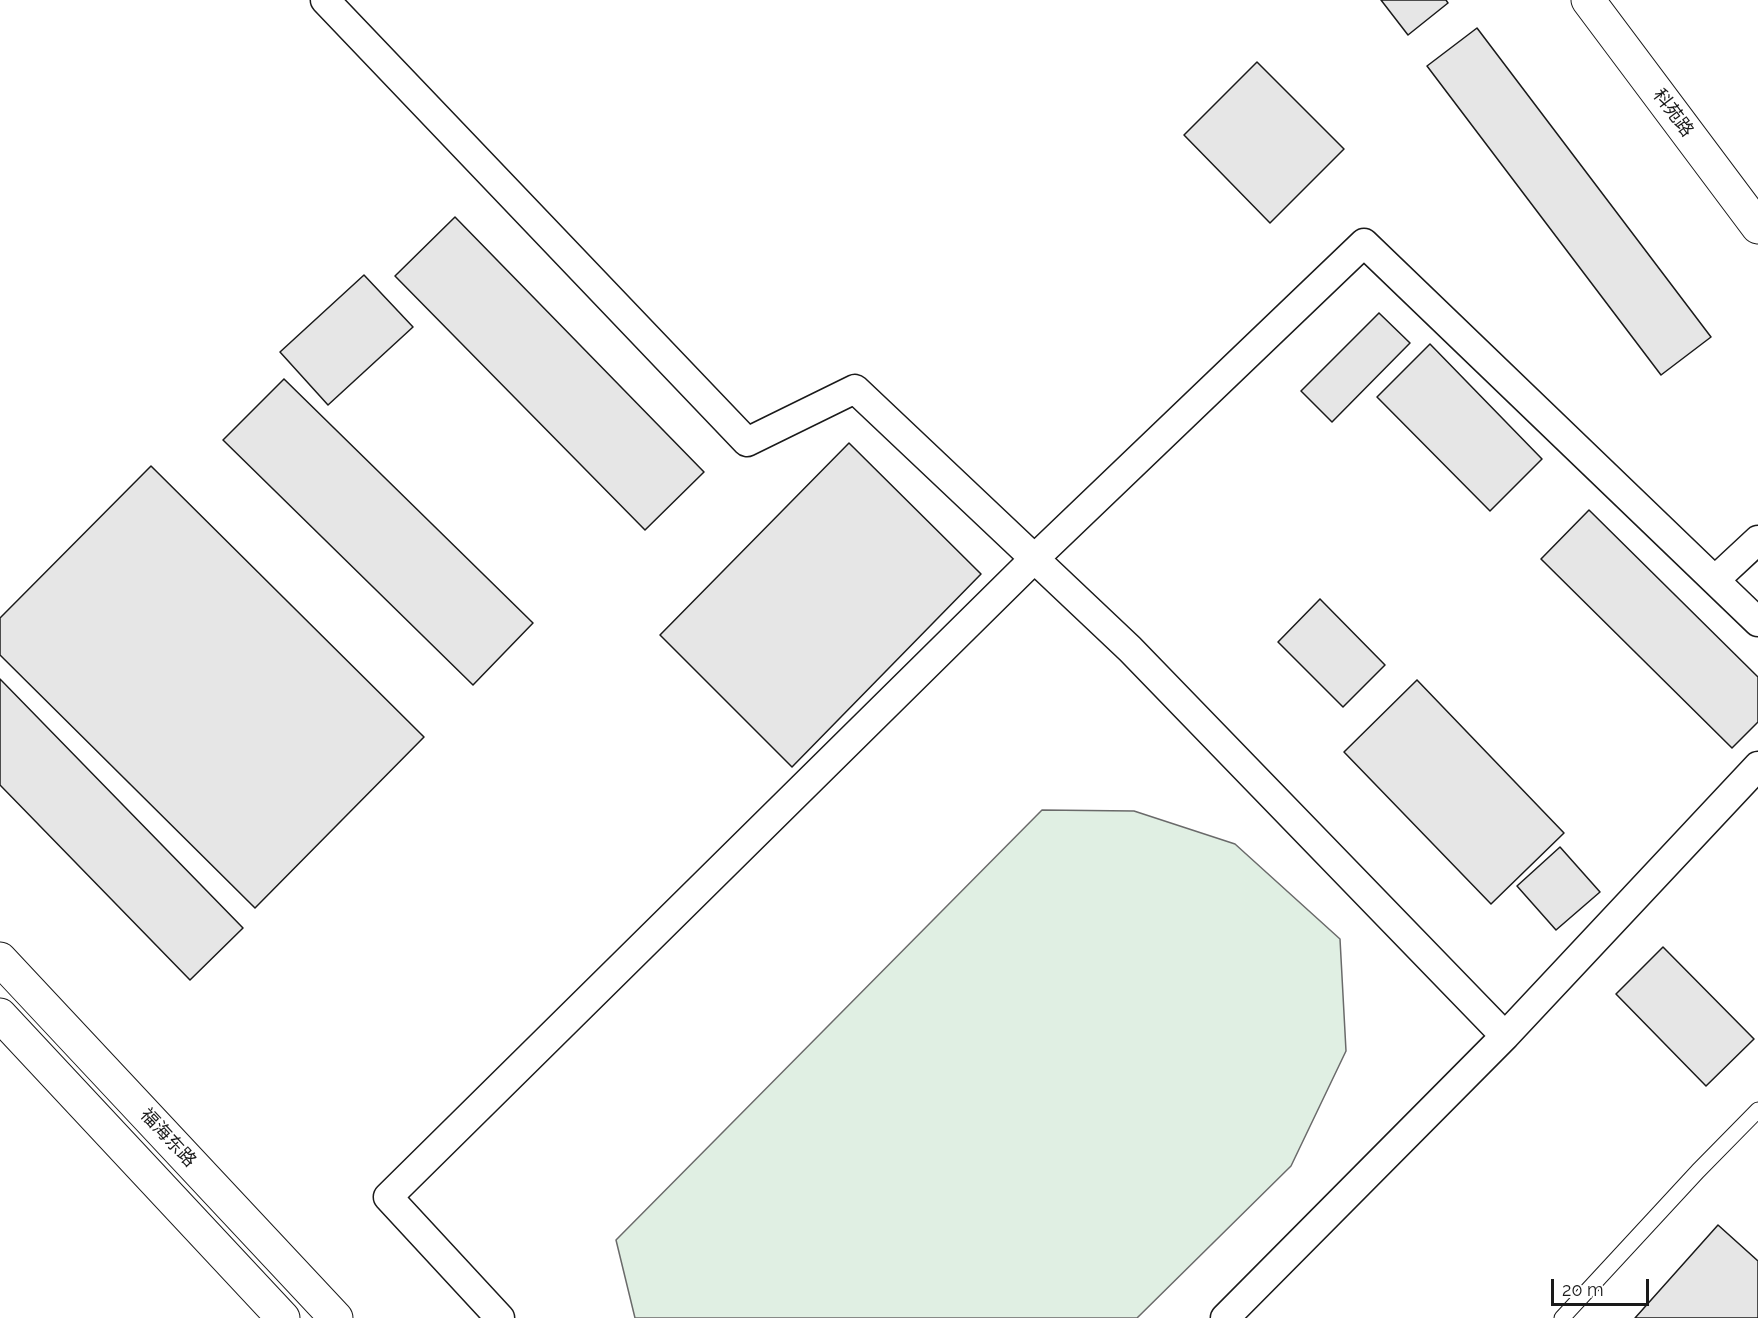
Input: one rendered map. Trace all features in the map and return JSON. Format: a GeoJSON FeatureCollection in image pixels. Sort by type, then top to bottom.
{"type":"FeatureCollection","features":[{"type":"Feature","properties":{"kind":"street"},"geometry":{"type":"LineString","coordinates":[[325,0],[747,442],[855,389],[1130,649],[1505,1036]]}},
{"type":"Feature","properties":{"kind":"street","name":"科苑路"},"geometry":{"type":"LineString","coordinates":[[1588,0],[1758,227]]}},
{"type":"Feature","properties":{"kind":"street"},"geometry":{"type":"LineString","coordinates":[[500,1318],[388,1197],[1035,559],[1364,243],[1758,621]]}},
{"type":"Feature","properties":{"kind":"street"},"geometry":{"type":"LineString","coordinates":[[1715,580],[1758,540]]}},
{"type":"Feature","properties":{"kind":"street"},"geometry":{"type":"LineString","coordinates":[[1225,1318],[1505,1036],[1758,766]]}},
{"type":"Feature","properties":{"kind":"street","name":"福海东路"},"geometry":{"type":"LineString","coordinates":[[0,959],[336,1318]]}},
{"type":"Feature","properties":{"kind":"street"},"geometry":{"type":"LineString","coordinates":[[0,1015],[283,1318]]}},
{"type":"Feature","properties":{"kind":"lane"},"geometry":{"type":"LineString","coordinates":[[1562,1318],[1758,1110]]}},
{"type":"Feature","properties":{"kind":"green space"},"geometry":{"type":"Polygon","coordinates":[[[1042,810],[1134,811],[1235,844],[1340,939],[1346,1051],[1291,1166],[1137,1318],[635,1318],[616,1240],[1042,810]]]}},
{"type":"Feature","properties":{"kind":"building"},"geometry":{"type":"Polygon","coordinates":[[[1381,0],[1446,0],[1448,3],[1408,35],[1381,0]]]}},
{"type":"Feature","properties":{"kind":"building"},"geometry":{"type":"Polygon","coordinates":[[[1477,28],[1711,337],[1661,375],[1427,66],[1477,28]]]}},
{"type":"Feature","properties":{"kind":"building"},"geometry":{"type":"Polygon","coordinates":[[[1257,62],[1344,149],[1270,223],[1184,135],[1257,62]]]}},
{"type":"Feature","properties":{"kind":"building"},"geometry":{"type":"Polygon","coordinates":[[[455,217],[704,472],[645,530],[395,276],[455,217]]]}},
{"type":"Feature","properties":{"kind":"building"},"geometry":{"type":"Polygon","coordinates":[[[364,275],[413,327],[328,405],[280,352],[364,275]]]}},
{"type":"Feature","properties":{"kind":"building"},"geometry":{"type":"Polygon","coordinates":[[[1379,313],[1410,343],[1332,422],[1301,391],[1379,313]]]}},
{"type":"Feature","properties":{"kind":"building"},"geometry":{"type":"Polygon","coordinates":[[[1430,344],[1542,459],[1490,511],[1377,397],[1430,344]]]}},
{"type":"Feature","properties":{"kind":"building"},"geometry":{"type":"Polygon","coordinates":[[[284,379],[533,623],[473,685],[223,440],[284,379]]]}},
{"type":"Feature","properties":{"kind":"building"},"geometry":{"type":"Polygon","coordinates":[[[849,443],[981,574],[792,767],[660,635],[849,443]]]}},
{"type":"Feature","properties":{"kind":"building"},"geometry":{"type":"Polygon","coordinates":[[[151,466],[424,737],[255,908],[0,655],[0,618],[151,466]]]}},
{"type":"Feature","properties":{"kind":"building"},"geometry":{"type":"Polygon","coordinates":[[[1589,510],[1758,677],[1758,722],[1732,748],[1541,559],[1589,510]]]}},
{"type":"Feature","properties":{"kind":"building"},"geometry":{"type":"Polygon","coordinates":[[[1320,599],[1385,665],[1343,707],[1278,642],[1320,599]]]}},
{"type":"Feature","properties":{"kind":"building"},"geometry":{"type":"Polygon","coordinates":[[[0,679],[243,928],[190,980],[0,785],[0,679]]]}},
{"type":"Feature","properties":{"kind":"building"},"geometry":{"type":"Polygon","coordinates":[[[1417,680],[1564,833],[1491,904],[1344,752],[1417,680]]]}},
{"type":"Feature","properties":{"kind":"building"},"geometry":{"type":"Polygon","coordinates":[[[1560,847],[1600,892],[1556,930],[1517,886],[1560,847]]]}},
{"type":"Feature","properties":{"kind":"building"},"geometry":{"type":"Polygon","coordinates":[[[1663,947],[1754,1039],[1706,1086],[1616,994],[1663,947]]]}},
{"type":"Feature","properties":{"kind":"building"},"geometry":{"type":"Polygon","coordinates":[[[1718,1225],[1758,1261],[1758,1318],[1635,1318],[1718,1225]]]}}]}
